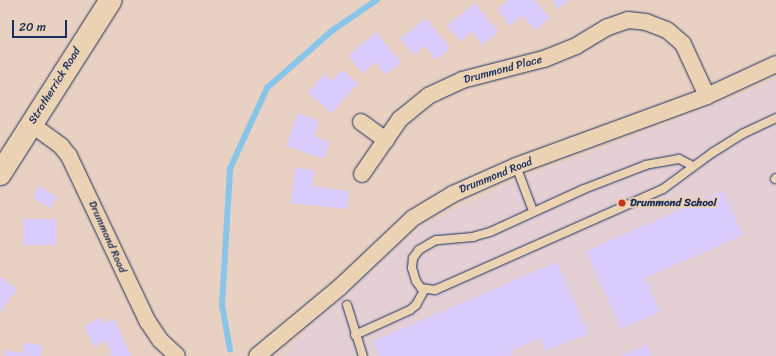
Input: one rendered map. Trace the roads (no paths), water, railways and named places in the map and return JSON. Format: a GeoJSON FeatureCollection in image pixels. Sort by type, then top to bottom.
{"type":"FeatureCollection","features":[{"type":"Feature","properties":{"kind":"street","name":"Stratherrick Road"},"geometry":{"type":"LineString","coordinates":[[0,174],[111,0]]}},
{"type":"Feature","properties":{"kind":"street","name":"Drummond Place"},"geometry":{"type":"LineString","coordinates":[[362,174],[400,119],[428,96],[462,80],[544,59],[576,46],[608,27],[628,20],[646,22],[667,30],[683,44],[707,96]]}},
{"type":"Feature","properties":{"kind":"street","name":"Drummond Road"},"geometry":{"type":"LineString","coordinates":[[257,356],[340,287],[413,218],[453,194],[516,166],[707,96],[776,64]]}},
{"type":"Feature","properties":{"kind":"street"},"geometry":{"type":"LineString","coordinates":[[361,122],[386,140]]}},
{"type":"Feature","properties":{"kind":"street","name":"Drummond Road"},"geometry":{"type":"LineString","coordinates":[[31,124],[61,146],[69,156],[148,322],[160,340],[177,356]]}},
{"type":"Feature","properties":{"kind":"lane"},"geometry":{"type":"LineString","coordinates":[[693,166],[679,159],[653,163],[533,211],[490,232],[473,237],[436,240],[419,250],[413,258],[412,268],[416,281],[425,289],[435,290],[663,189],[693,166],[742,134],[776,118]]}},
{"type":"Feature","properties":{"kind":"lane"},"geometry":{"type":"LineString","coordinates":[[516,166],[533,211]]}},
{"type":"Feature","properties":{"kind":"lane"},"geometry":{"type":"LineString","coordinates":[[355,334],[410,310],[416,305],[425,289]]}},
{"type":"Feature","properties":{"kind":"lane"},"geometry":{"type":"LineString","coordinates":[[347,305],[363,356]]}},
{"type":"Feature","properties":{"kind":"waterway"},"geometry":{"type":"LineString","coordinates":[[230,350],[222,305],[230,169],[267,88],[333,30],[377,0]]}},
{"type":"Feature","properties":{"kind":"place","name":"Drummond School"},"geometry":{"type":"Point","coordinates":[622,203]}}]}
